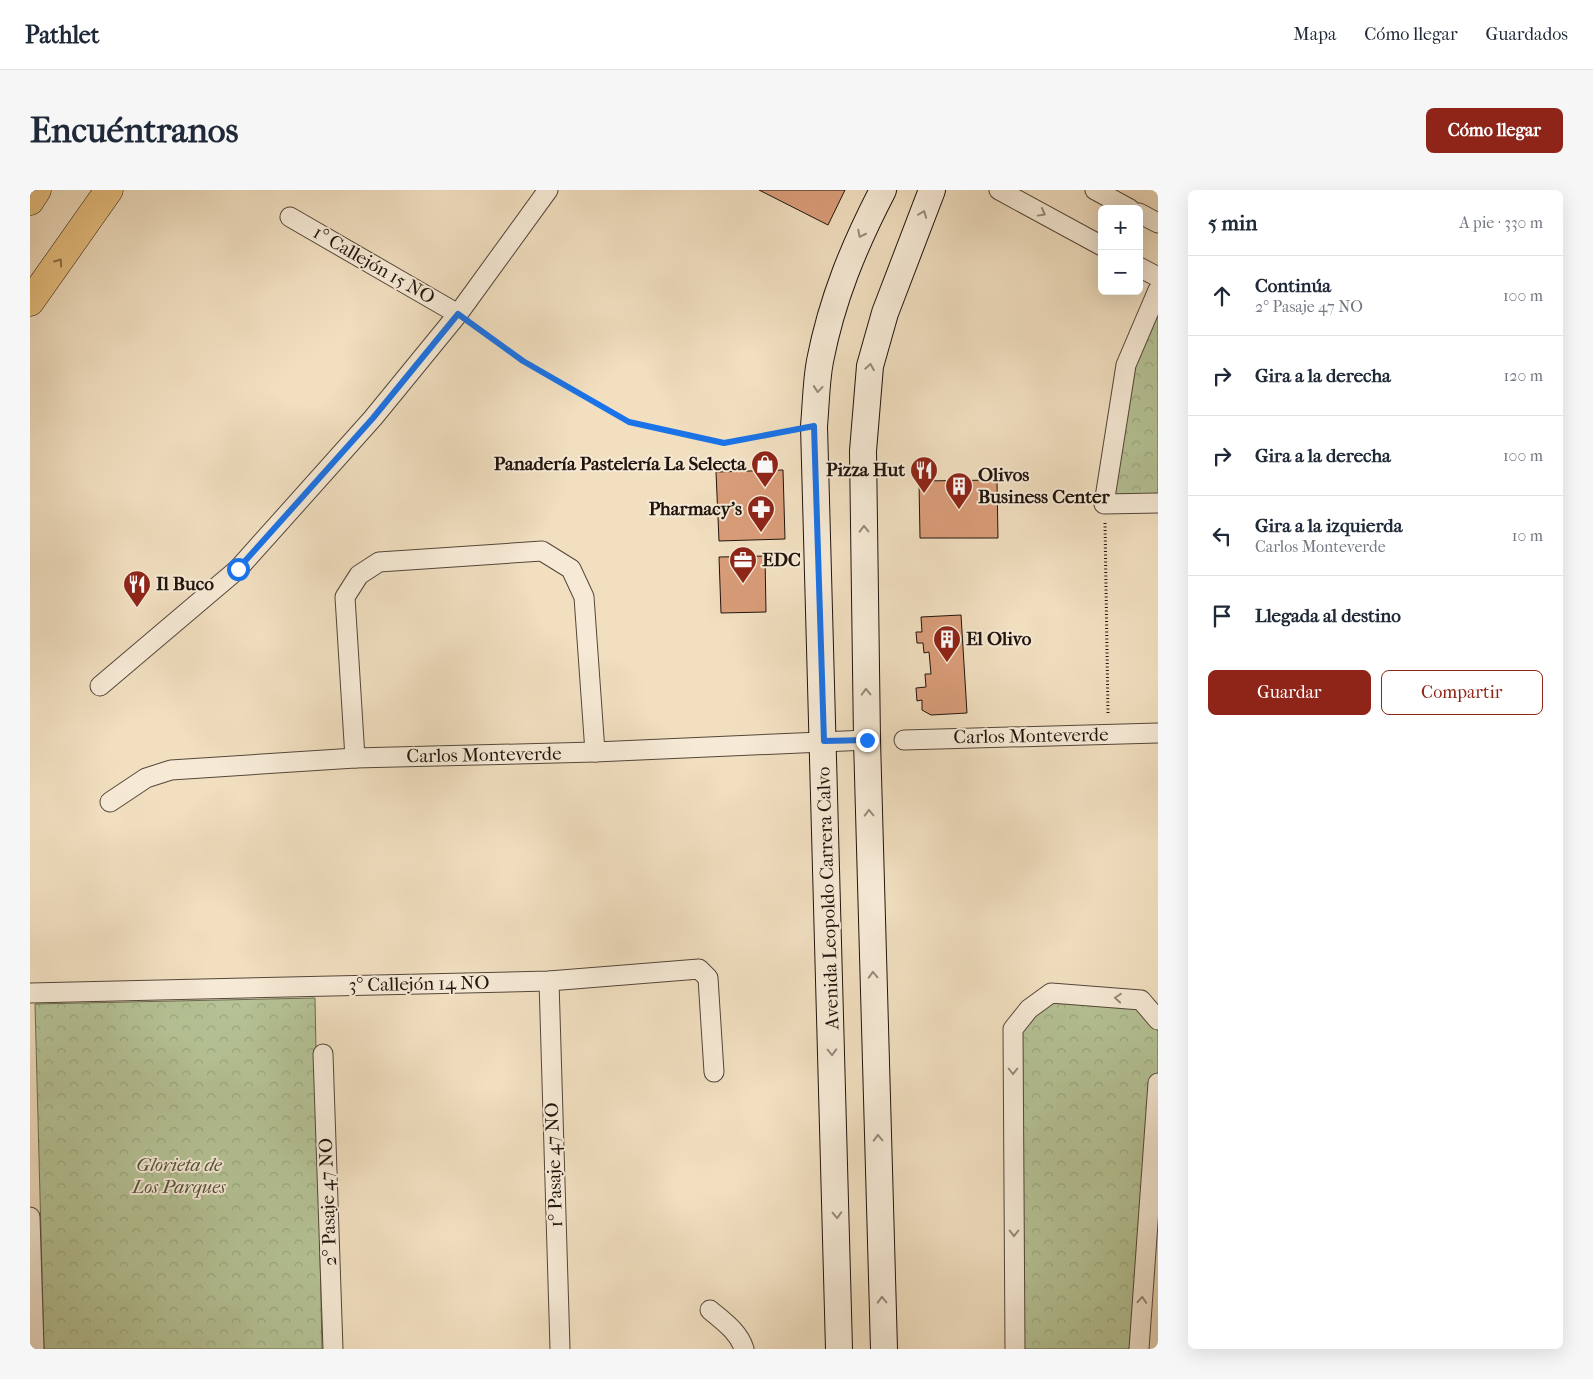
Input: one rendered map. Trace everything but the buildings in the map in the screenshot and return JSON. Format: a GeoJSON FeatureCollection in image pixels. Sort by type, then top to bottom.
{"type":"FeatureCollection","features":[{"type":"Feature","properties":{"kind":"highway"},"geometry":{"type":"LineString","coordinates":[[30,201],[37,190]]}},
{"type":"Feature","properties":{"kind":"highway"},"geometry":{"type":"LineString","coordinates":[[30,302],[109,190]]}},
{"type":"Feature","properties":{"kind":"main road","name":"Avenida Leopoldo Carrera Calvo"},"geometry":{"type":"LineString","coordinates":[[839,1349],[814,426],[820,363],[835,299],[854,247],[883,190]]}},
{"type":"Feature","properties":{"kind":"main road"},"geometry":{"type":"LineString","coordinates":[[884,1349],[867,740],[863,451],[870,366],[884,313],[932,190]]}},
{"type":"Feature","properties":{"kind":"street"},"geometry":{"type":"LineString","coordinates":[[100,686],[238,569],[373,418],[458,314],[548,190]]}},
{"type":"Feature","properties":{"kind":"street"},"geometry":{"type":"LineString","coordinates":[[999,190],[1098,244]]}},
{"type":"Feature","properties":{"kind":"street"},"geometry":{"type":"LineString","coordinates":[[1094,190],[1122,205]]}},
{"type":"Feature","properties":{"kind":"street"},"geometry":{"type":"LineString","coordinates":[[1143,215],[1158,223]]}},
{"type":"Feature","properties":{"kind":"street","name":"1° Callejón 15 NO"},"geometry":{"type":"LineString","coordinates":[[290,216],[458,314]]}},
{"type":"Feature","properties":{"kind":"street"},"geometry":{"type":"LineString","coordinates":[[1143,269],[1158,277]]}},
{"type":"Feature","properties":{"kind":"street"},"geometry":{"type":"LineString","coordinates":[[1158,290],[1126,366],[1104,504],[1158,503]]}},
{"type":"Feature","properties":{"kind":"street"},"geometry":{"type":"LineString","coordinates":[[355,758],[345,597],[359,575],[379,562],[542,551],[571,569],[584,597],[595,752]]}},
{"type":"Feature","properties":{"kind":"street","name":"Carlos Monteverde"},"geometry":{"type":"LineString","coordinates":[[904,740],[1158,733]]}},
{"type":"Feature","properties":{"kind":"street","name":"Carlos Monteverde"},"geometry":{"type":"LineString","coordinates":[[110,802],[146,778],[171,770],[355,758],[595,752],[867,740]]}},
{"type":"Feature","properties":{"kind":"street","name":"3° Callejón 14 NO"},"geometry":{"type":"LineString","coordinates":[[30,993],[548,982],[699,969],[708,978],[714,1072]]}},
{"type":"Feature","properties":{"kind":"street","name":"1° Pasaje 47 NO"},"geometry":{"type":"LineString","coordinates":[[548,982],[560,1349]]}},
{"type":"Feature","properties":{"kind":"street"},"geometry":{"type":"LineString","coordinates":[[1015,1349],[1013,1029],[1029,1009],[1051,993],[1141,1000],[1158,1020]]}},
{"type":"Feature","properties":{"kind":"street","name":"2° Pasaje 47 NO"},"geometry":{"type":"LineString","coordinates":[[323,1054],[333,1349]]}},
{"type":"Feature","properties":{"kind":"street"},"geometry":{"type":"LineString","coordinates":[[1139,1349],[1158,1083]]}},
{"type":"Feature","properties":{"kind":"street"},"geometry":{"type":"LineString","coordinates":[[30,1217],[34,1349]]}},
{"type":"Feature","properties":{"kind":"street"},"geometry":{"type":"LineString","coordinates":[[710,1310],[733,1330],[742,1342],[744,1349]]}},
{"type":"Feature","properties":{"kind":"path"},"geometry":{"type":"LineString","coordinates":[[458,314],[523,361],[629,422],[724,443],[814,426]]}},
{"type":"Feature","properties":{"kind":"path"},"geometry":{"type":"LineString","coordinates":[[1104,504],[1108,734]]}},
{"type":"Feature","properties":{"kind":"green space"},"geometry":{"type":"Polygon","coordinates":[[[1158,290],[1158,503],[1104,504],[1126,365],[1158,290]]]}},
{"type":"Feature","properties":{"kind":"green space"},"geometry":{"type":"Polygon","coordinates":[[[1051,993],[1141,1000],[1158,1020],[1158,1083],[1139,1349],[1015,1349],[1013,1029],[1051,993]]]}},
{"type":"Feature","properties":{"kind":"green space","name":"Glorieta de Los Parques"},"geometry":{"type":"Polygon","coordinates":[[[315,998],[322,1349],[44,1349],[35,1004],[315,998]]]}},
{"type":"Feature","properties":{"kind":"place","name":"Panadería Pastelería La Selecta"},"geometry":{"type":"Point","coordinates":[765,488]}},
{"type":"Feature","properties":{"kind":"place","name":"Pizza Hut"},"geometry":{"type":"Point","coordinates":[924,494]}},
{"type":"Feature","properties":{"kind":"place","name":"Olivos Business Center"},"geometry":{"type":"Point","coordinates":[959,510]}},
{"type":"Feature","properties":{"kind":"place","name":"Pharmacy's"},"geometry":{"type":"Point","coordinates":[761,533]}},
{"type":"Feature","properties":{"kind":"place","name":"EDC"},"geometry":{"type":"Point","coordinates":[743,584]}},
{"type":"Feature","properties":{"kind":"place","name":"Il Buco"},"geometry":{"type":"Point","coordinates":[137,608]}},
{"type":"Feature","properties":{"kind":"place","name":"El Olivo"},"geometry":{"type":"Point","coordinates":[947,663]}},
{"type":"Feature","properties":{"kind":"route"},"geometry":{"type":"LineString","coordinates":[[238,569],[373,418],[458,314],[523,361],[629,422],[724,443],[814,426],[824,741],[867,740]]}}]}
